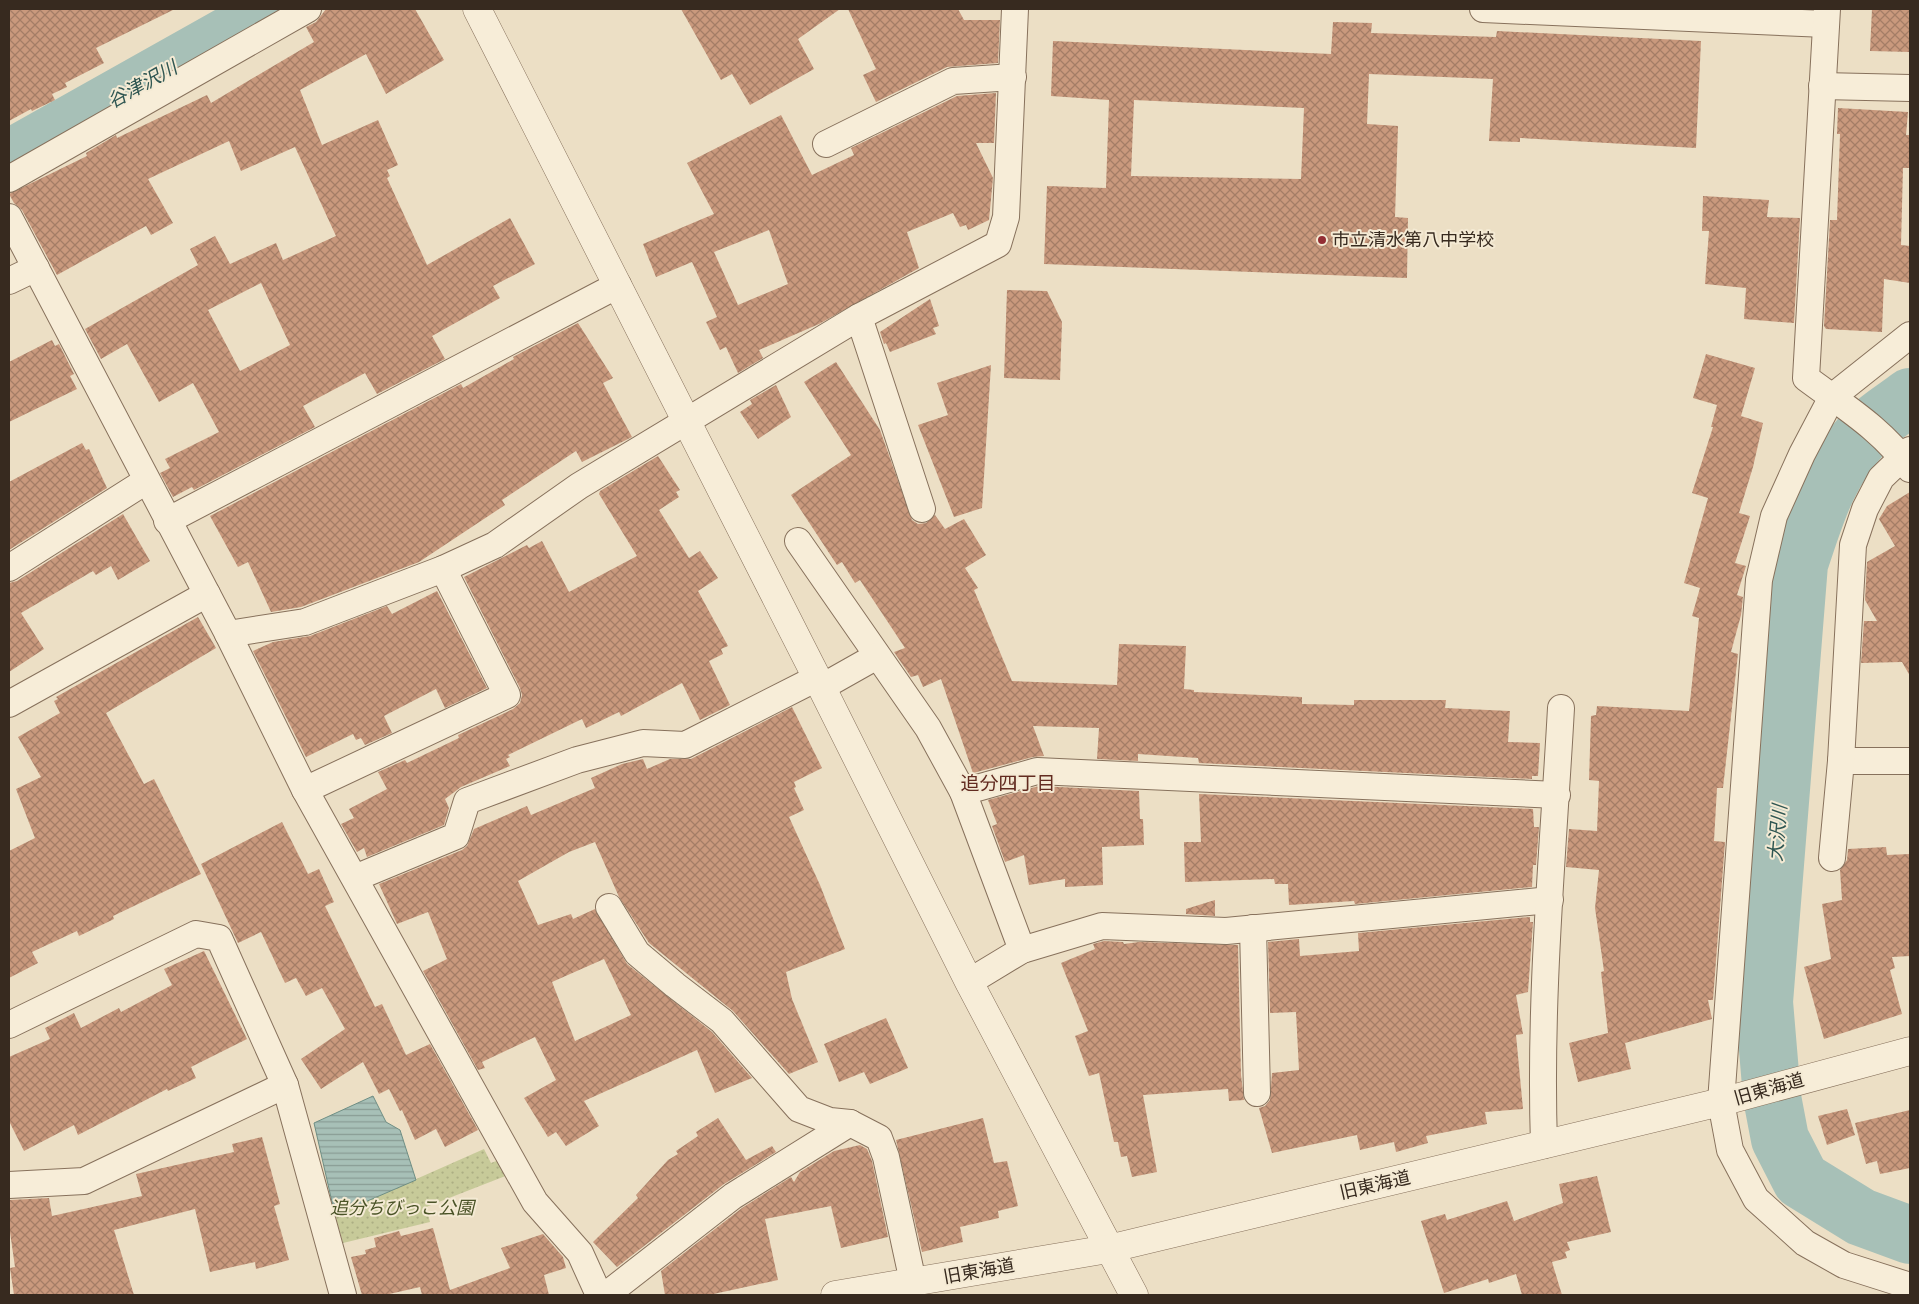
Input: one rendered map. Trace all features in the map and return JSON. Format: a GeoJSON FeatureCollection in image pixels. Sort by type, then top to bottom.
{"type":"FeatureCollection","features":[{"type":"Feature","properties":{"kind":"street"},"geometry":{"type":"LineString","coordinates":[[9,179],[308,9]]}},
{"type":"Feature","properties":{"kind":"street"},"geometry":{"type":"LineString","coordinates":[[477,9],[819,682],[968,982],[1134,1295]]}},
{"type":"Feature","properties":{"kind":"street"},"geometry":{"type":"LineString","coordinates":[[228,634],[305,622],[443,569],[495,545],[579,486],[858,317],[998,244],[1006,217],[1015,9]]}},
{"type":"Feature","properties":{"kind":"street"},"geometry":{"type":"LineString","coordinates":[[1483,9],[1826,16],[1806,378],[1841,403],[1908,459],[1881,478],[1865,509],[1853,545],[1841,761],[1832,858]]}},
{"type":"Feature","properties":{"kind":"street"},"geometry":{"type":"LineString","coordinates":[[826,144],[953,81],[1013,77]]}},
{"type":"Feature","properties":{"kind":"street"},"geometry":{"type":"LineString","coordinates":[[1822,86],[1910,88]]}},
{"type":"Feature","properties":{"kind":"street"},"geometry":{"type":"LineString","coordinates":[[9,217],[228,634],[306,790],[535,1202],[580,1253],[599,1295]]}},
{"type":"Feature","properties":{"kind":"street"},"geometry":{"type":"LineString","coordinates":[[9,281],[36,268]]}},
{"type":"Feature","properties":{"kind":"street"},"geometry":{"type":"LineString","coordinates":[[167,521],[618,286]]}},
{"type":"Feature","properties":{"kind":"street"},"geometry":{"type":"LineString","coordinates":[[858,317],[922,509]]}},
{"type":"Feature","properties":{"kind":"street"},"geometry":{"type":"LineString","coordinates":[[1910,335],[1841,403],[1802,454],[1774,516],[1759,580],[1721,1102],[1730,1150],[1756,1199],[1805,1243],[1844,1265],[1910,1286]]}},
{"type":"Feature","properties":{"kind":"street"},"geometry":{"type":"LineString","coordinates":[[9,568],[146,481]]}},
{"type":"Feature","properties":{"kind":"street"},"geometry":{"type":"LineString","coordinates":[[798,541],[928,728],[963,792],[1022,950]]}},
{"type":"Feature","properties":{"kind":"street"},"geometry":{"type":"LineString","coordinates":[[306,790],[507,695],[443,569]]}},
{"type":"Feature","properties":{"kind":"street"},"geometry":{"type":"LineString","coordinates":[[9,704],[207,594]]}},
{"type":"Feature","properties":{"kind":"street"},"geometry":{"type":"LineString","coordinates":[[355,878],[456,836],[468,801],[577,760],[634,745],[643,743],[686,745],[877,656]]}},
{"type":"Feature","properties":{"kind":"street"},"geometry":{"type":"LineString","coordinates":[[1544,1144],[1542,1073],[1561,708]]}},
{"type":"Feature","properties":{"kind":"street"},"geometry":{"type":"LineString","coordinates":[[1841,761],[1910,761]]}},
{"type":"Feature","properties":{"kind":"street"},"geometry":{"type":"LineString","coordinates":[[963,792],[1037,771],[1556,794]]}},
{"type":"Feature","properties":{"kind":"street"},"geometry":{"type":"LineString","coordinates":[[968,982],[1022,950],[1102,926],[1226,930],[1550,900]]}},
{"type":"Feature","properties":{"kind":"street"},"geometry":{"type":"LineString","coordinates":[[609,908],[637,953],[722,1021],[799,1109],[830,1121],[850,1123],[879,1138],[886,1157],[913,1282]]}},
{"type":"Feature","properties":{"kind":"street"},"geometry":{"type":"LineString","coordinates":[[1253,928],[1257,1093]]}},
{"type":"Feature","properties":{"kind":"street"},"geometry":{"type":"LineString","coordinates":[[9,1025],[196,934],[219,938],[285,1085],[343,1295]]}},
{"type":"Feature","properties":{"kind":"street","name":"旧東海道"},"geometry":{"type":"LineString","coordinates":[[835,1295],[1108,1249],[1721,1102],[1910,1051]]}},
{"type":"Feature","properties":{"kind":"street"},"geometry":{"type":"LineString","coordinates":[[9,1185],[84,1182],[285,1085]]}},
{"type":"Feature","properties":{"kind":"street"},"geometry":{"type":"LineString","coordinates":[[606,1295],[733,1196],[850,1123]]}},
{"type":"Feature","properties":{"kind":"green space","name":"追分ちびっこ公園"},"geometry":{"type":"Polygon","coordinates":[[[484,1149],[491,1163],[499,1160],[508,1175],[426,1207],[430,1222],[343,1243],[335,1215],[484,1149]]]}},
{"type":"Feature","properties":{"kind":"water"},"geometry":{"type":"Polygon","coordinates":[[[373,1096],[386,1122],[400,1130],[416,1180],[335,1215],[314,1123],[373,1096]]]}},
{"type":"Feature","properties":{"kind":"building"},"geometry":{"type":"Polygon","coordinates":[[[9,9],[175,9],[96,48],[104,63],[65,83],[67,87],[52,94],[55,100],[32,111],[31,109],[9,121],[9,9]]]}},
{"type":"Feature","properties":{"kind":"building"},"geometry":{"type":"Polygon","coordinates":[[[326,9],[415,9],[444,60],[386,94],[366,54],[300,90],[322,145],[378,120],[398,165],[387,170],[390,176],[387,178],[427,265],[510,218],[535,264],[493,286],[500,298],[432,336],[445,359],[377,394],[365,373],[303,406],[315,427],[194,490],[192,487],[173,497],[160,473],[170,468],[165,459],[219,432],[193,383],[159,402],[127,344],[101,359],[85,329],[198,265],[190,249],[215,236],[230,264],[276,243],[283,260],[336,236],[295,147],[241,171],[229,141],[148,179],[173,223],[151,235],[146,226],[57,275],[22,210],[14,203],[9,194],[87,156],[86,153],[116,135],[117,138],[207,95],[211,103],[314,42],[306,27],[316,22],[326,9]],[[261,283],[208,310],[240,371],[290,345],[261,283]]]}},
{"type":"Feature","properties":{"kind":"building"},"geometry":{"type":"Polygon","coordinates":[[[681,9],[840,9],[798,39],[814,69],[750,105],[732,74],[721,80],[681,9]]]}},
{"type":"Feature","properties":{"kind":"building"},"geometry":{"type":"Polygon","coordinates":[[[848,9],[958,9],[964,20],[1000,20],[998,63],[947,67],[876,102],[863,75],[876,69],[848,9]]]}},
{"type":"Feature","properties":{"kind":"building"},"geometry":{"type":"Polygon","coordinates":[[[1872,9],[1910,9],[1910,52],[1870,51],[1872,9]]]}},
{"type":"Feature","properties":{"kind":"building"},"geometry":{"type":"Polygon","coordinates":[[[1333,22],[1372,23],[1371,33],[1496,37],[1497,31],[1701,41],[1696,148],[1520,138],[1520,142],[1489,141],[1493,79],[1369,74],[1367,124],[1398,126],[1395,217],[1408,218],[1407,278],[1044,264],[1047,186],[1106,188],[1109,100],[1051,96],[1053,41],[1331,54],[1333,22]],[[1134,100],[1131,176],[1301,179],[1304,108],[1134,100]]]}},
{"type":"Feature","properties":{"kind":"building"},"geometry":{"type":"Polygon","coordinates":[[[996,93],[994,143],[976,143],[993,178],[989,220],[968,230],[966,225],[960,227],[953,213],[907,232],[919,268],[819,324],[759,350],[763,358],[738,373],[726,347],[720,350],[706,322],[717,317],[692,262],[656,277],[643,244],[714,214],[687,163],[781,115],[812,175],[854,155],[851,148],[957,96],[996,93]],[[769,230],[714,252],[738,305],[788,284],[769,230]]]}},
{"type":"Feature","properties":{"kind":"building"},"geometry":{"type":"Polygon","coordinates":[[[1838,108],[1908,112],[1906,135],[1910,135],[1910,168],[1903,168],[1901,245],[1910,246],[1910,283],[1884,279],[1882,332],[1826,329],[1824,326],[1830,220],[1837,220],[1840,134],[1837,134],[1838,108]]]}},
{"type":"Feature","properties":{"kind":"building"},"geometry":{"type":"Polygon","coordinates":[[[1703,196],[1769,200],[1767,217],[1800,218],[1794,323],[1744,319],[1746,288],[1705,284],[1709,231],[1702,231],[1703,196]]]}},
{"type":"Feature","properties":{"kind":"building"},"geometry":{"type":"Polygon","coordinates":[[[1007,290],[1047,291],[1062,322],[1060,380],[1004,378],[1007,290]]]}},
{"type":"Feature","properties":{"kind":"building"},"geometry":{"type":"Polygon","coordinates":[[[930,299],[939,326],[933,328],[936,334],[890,352],[886,343],[884,344],[880,332],[930,299]]]}},
{"type":"Feature","properties":{"kind":"building"},"geometry":{"type":"Polygon","coordinates":[[[578,323],[613,378],[603,383],[632,437],[582,462],[576,451],[502,500],[505,505],[419,562],[301,607],[271,612],[248,562],[238,567],[210,516],[461,384],[463,388],[514,359],[513,357],[578,323]]]}},
{"type":"Feature","properties":{"kind":"building"},"geometry":{"type":"Polygon","coordinates":[[[52,340],[55,346],[59,344],[74,374],[70,376],[77,389],[9,422],[9,362],[52,340]]]}},
{"type":"Feature","properties":{"kind":"building"},"geometry":{"type":"Polygon","coordinates":[[[1706,354],[1755,368],[1741,416],[1763,423],[1753,467],[1739,513],[1750,516],[1735,563],[1746,566],[1737,595],[1743,597],[1741,615],[1731,652],[1738,654],[1723,788],[1717,788],[1714,841],[1725,842],[1713,1000],[1708,1000],[1712,1019],[1625,1043],[1631,1069],[1578,1082],[1569,1043],[1608,1033],[1601,972],[1604,971],[1595,908],[1599,870],[1566,867],[1569,829],[1597,831],[1599,781],[1589,780],[1591,716],[1596,715],[1597,706],[1689,711],[1699,618],[1692,616],[1700,588],[1684,583],[1708,498],[1692,493],[1713,427],[1711,427],[1717,405],[1693,398],[1706,354]]]}},
{"type":"Feature","properties":{"kind":"building"},"geometry":{"type":"Polygon","coordinates":[[[836,362],[880,430],[912,520],[918,524],[926,523],[935,515],[945,529],[964,519],[986,555],[965,568],[978,588],[974,590],[1012,681],[1117,685],[1119,644],[1186,646],[1184,689],[1194,690],[1194,692],[1302,697],[1302,704],[1354,705],[1354,700],[1446,700],[1445,708],[1510,711],[1508,742],[1540,743],[1538,776],[1532,776],[1532,779],[1199,763],[1198,758],[1138,754],[1138,761],[1097,759],[1099,728],[1033,726],[1044,756],[1033,757],[973,773],[941,679],[923,687],[918,675],[911,677],[894,652],[905,648],[860,580],[855,583],[842,562],[837,565],[791,495],[851,455],[804,382],[836,362]]]}},
{"type":"Feature","properties":{"kind":"building"},"geometry":{"type":"Polygon","coordinates":[[[991,365],[982,508],[954,517],[918,425],[948,415],[937,383],[991,365]]]}},
{"type":"Feature","properties":{"kind":"building"},"geometry":{"type":"Polygon","coordinates":[[[776,385],[791,417],[758,439],[740,412],[752,404],[750,400],[776,385]]]}},
{"type":"Feature","properties":{"kind":"building"},"geometry":{"type":"Polygon","coordinates":[[[82,443],[86,450],[89,449],[107,488],[9,550],[9,482],[82,443]]]}},
{"type":"Feature","properties":{"kind":"building"},"geometry":{"type":"Polygon","coordinates":[[[658,456],[680,490],[676,492],[679,497],[659,510],[689,558],[700,551],[718,578],[698,591],[728,646],[721,649],[723,654],[709,661],[730,705],[700,720],[682,683],[621,716],[619,712],[586,728],[582,719],[508,755],[510,757],[506,759],[510,766],[461,787],[445,799],[449,808],[444,825],[367,857],[364,848],[357,852],[341,824],[354,818],[349,809],[387,789],[378,772],[405,760],[407,763],[459,738],[458,735],[513,709],[520,703],[522,695],[520,688],[464,577],[527,545],[529,548],[542,541],[569,592],[637,556],[599,494],[600,491],[658,456]]]}},
{"type":"Feature","properties":{"kind":"building"},"geometry":{"type":"Polygon","coordinates":[[[1910,492],[1910,676],[1902,662],[1861,663],[1864,621],[1877,621],[1865,600],[1867,562],[1895,546],[1879,519],[1887,506],[1910,492]]]}},
{"type":"Feature","properties":{"kind":"building"},"geometry":{"type":"Polygon","coordinates":[[[123,514],[150,561],[118,580],[111,566],[96,575],[93,571],[21,613],[44,649],[9,672],[9,583],[17,581],[123,514]]]}},
{"type":"Feature","properties":{"kind":"building"},"geometry":{"type":"Polygon","coordinates":[[[437,591],[487,688],[445,708],[436,689],[384,716],[392,733],[365,745],[361,738],[356,740],[353,734],[306,757],[253,651],[273,642],[310,636],[387,606],[392,614],[437,591]]]}},
{"type":"Feature","properties":{"kind":"building"},"geometry":{"type":"Polygon","coordinates":[[[198,617],[216,648],[106,713],[144,784],[154,779],[201,874],[113,916],[114,919],[79,936],[77,931],[32,952],[38,963],[9,978],[9,851],[35,838],[16,789],[41,777],[18,737],[60,713],[54,701],[58,699],[56,697],[198,617]]]}},
{"type":"Feature","properties":{"kind":"building"},"geometry":{"type":"Polygon","coordinates":[[[792,707],[822,768],[794,782],[796,787],[794,788],[804,810],[789,817],[820,885],[845,949],[786,972],[792,999],[818,1062],[789,1074],[733,1011],[649,943],[619,897],[595,842],[569,852],[518,881],[538,925],[571,914],[573,919],[595,909],[627,964],[712,1032],[752,1078],[715,1093],[697,1050],[584,1101],[599,1126],[566,1146],[556,1132],[548,1137],[524,1098],[556,1080],[535,1037],[482,1062],[485,1068],[478,1070],[423,971],[447,959],[428,912],[397,924],[379,884],[462,850],[467,846],[474,829],[527,806],[531,815],[595,788],[591,778],[622,764],[643,759],[647,769],[670,759],[691,759],[792,707]],[[604,959],[552,982],[575,1041],[631,1015],[604,959]]]}},
{"type":"Feature","properties":{"kind":"building"},"geometry":{"type":"Polygon","coordinates":[[[1039,786],[1139,791],[1140,819],[1143,819],[1144,845],[1102,847],[1103,885],[1065,887],[1065,879],[1029,885],[1024,855],[1005,862],[992,826],[997,824],[988,800],[1039,786]]]}},
{"type":"Feature","properties":{"kind":"building"},"geometry":{"type":"Polygon","coordinates":[[[1199,794],[1533,809],[1534,827],[1539,827],[1536,865],[1533,865],[1532,887],[1355,904],[1354,901],[1289,905],[1288,884],[1275,884],[1274,879],[1185,882],[1184,842],[1201,842],[1199,794]]]}},
{"type":"Feature","properties":{"kind":"building"},"geometry":{"type":"Polygon","coordinates":[[[282,822],[308,874],[319,869],[334,902],[325,906],[375,1007],[382,1004],[406,1055],[430,1044],[478,1130],[445,1147],[436,1129],[415,1140],[402,1110],[400,1111],[389,1089],[379,1094],[363,1062],[321,1089],[301,1059],[345,1029],[322,988],[306,996],[296,978],[285,983],[261,932],[238,943],[201,864],[282,822]]]}},
{"type":"Feature","properties":{"kind":"building"},"geometry":{"type":"Polygon","coordinates":[[[1886,847],[1887,855],[1910,854],[1910,956],[1892,957],[1895,968],[1890,970],[1902,1014],[1824,1039],[1804,967],[1831,959],[1822,904],[1842,900],[1840,870],[1847,860],[1848,849],[1886,847]]]}},
{"type":"Feature","properties":{"kind":"building"},"geometry":{"type":"Polygon","coordinates":[[[1215,900],[1215,916],[1186,914],[1186,909],[1215,900]]]}},
{"type":"Feature","properties":{"kind":"building"},"geometry":{"type":"Polygon","coordinates":[[[1530,917],[1530,922],[1533,922],[1528,992],[1516,995],[1523,1034],[1516,1035],[1523,1109],[1485,1112],[1487,1124],[1426,1136],[1428,1143],[1396,1152],[1394,1142],[1360,1150],[1357,1135],[1272,1153],[1259,1108],[1265,1106],[1270,1100],[1272,1073],[1299,1070],[1296,1012],[1270,1013],[1268,942],[1299,939],[1300,956],[1359,951],[1358,933],[1530,917]]]}},
{"type":"Feature","properties":{"kind":"building"},"geometry":{"type":"Polygon","coordinates":[[[1104,941],[1123,942],[1124,944],[1139,942],[1238,945],[1241,1075],[1244,1100],[1229,1101],[1228,1089],[1143,1095],[1157,1172],[1132,1177],[1127,1156],[1121,1157],[1118,1142],[1114,1142],[1099,1073],[1089,1076],[1075,1036],[1088,1031],[1061,963],[1095,949],[1093,944],[1104,941]]]}},
{"type":"Feature","properties":{"kind":"building"},"geometry":{"type":"Polygon","coordinates":[[[204,951],[247,1039],[191,1067],[196,1078],[168,1091],[167,1089],[78,1135],[74,1125],[24,1151],[9,1121],[9,1057],[50,1039],[45,1028],[74,1013],[81,1028],[119,1008],[121,1012],[172,985],[164,969],[204,951]]]}},
{"type":"Feature","properties":{"kind":"building"},"geometry":{"type":"Polygon","coordinates":[[[886,1018],[908,1068],[870,1084],[864,1072],[839,1082],[824,1044],[886,1018]]]}},
{"type":"Feature","properties":{"kind":"building"},"geometry":{"type":"Polygon","coordinates":[[[1847,1109],[1855,1135],[1827,1145],[1818,1116],[1847,1109]]]}},
{"type":"Feature","properties":{"kind":"building"},"geometry":{"type":"Polygon","coordinates":[[[1910,1110],[1910,1168],[1880,1174],[1877,1161],[1866,1164],[1855,1123],[1910,1110]]]}},
{"type":"Feature","properties":{"kind":"building"},"geometry":{"type":"Polygon","coordinates":[[[718,1118],[746,1160],[772,1146],[776,1152],[724,1184],[617,1267],[593,1242],[638,1198],[636,1195],[668,1160],[678,1154],[676,1151],[698,1136],[696,1132],[718,1118]]]}},
{"type":"Feature","properties":{"kind":"building"},"geometry":{"type":"Polygon","coordinates":[[[983,1118],[994,1163],[1007,1161],[1018,1206],[998,1211],[999,1218],[960,1227],[963,1242],[922,1252],[896,1140],[983,1118]]]}},
{"type":"Feature","properties":{"kind":"building"},"geometry":{"type":"Polygon","coordinates":[[[262,1137],[280,1204],[274,1206],[289,1260],[256,1269],[255,1262],[210,1272],[195,1209],[114,1230],[134,1295],[14,1295],[10,1268],[15,1267],[9,1225],[9,1200],[49,1198],[52,1216],[142,1196],[136,1174],[234,1152],[232,1144],[262,1137]]]}},
{"type":"Feature","properties":{"kind":"building"},"geometry":{"type":"Polygon","coordinates":[[[860,1145],[867,1149],[872,1161],[888,1237],[841,1248],[831,1206],[765,1219],[778,1280],[709,1295],[665,1295],[661,1271],[742,1208],[791,1177],[794,1182],[800,1172],[834,1151],[860,1145]]]}},
{"type":"Feature","properties":{"kind":"building"},"geometry":{"type":"Polygon","coordinates":[[[1597,1176],[1611,1232],[1567,1242],[1570,1250],[1565,1252],[1567,1258],[1552,1262],[1562,1295],[1522,1295],[1516,1274],[1489,1283],[1488,1279],[1444,1293],[1421,1221],[1445,1214],[1447,1220],[1507,1201],[1514,1221],[1563,1203],[1559,1184],[1597,1176]]]}},
{"type":"Feature","properties":{"kind":"building"},"geometry":{"type":"Polygon","coordinates":[[[433,1228],[450,1290],[510,1268],[501,1248],[543,1234],[563,1257],[566,1268],[544,1275],[549,1295],[422,1295],[420,1287],[385,1295],[362,1295],[351,1257],[366,1254],[365,1250],[376,1247],[374,1238],[399,1231],[401,1236],[433,1228]]]}},
{"type":"Feature","properties":{"kind":"waterway","name":"谷津沢川"},"geometry":{"type":"LineString","coordinates":[[9,159],[276,9]]}},
{"type":"Feature","properties":{"kind":"waterway","name":"大沢川"},"geometry":{"type":"LineString","coordinates":[[1910,397],[1870,427],[1841,463],[1824,494],[1799,564],[1764,1002],[1772,1097],[1780,1139],[1801,1180],[1861,1217],[1910,1235]]}},
{"type":"Feature","properties":{"kind":"place","name":"市立清水第八中学校"},"geometry":{"type":"Point","coordinates":[1322,240]}},
{"type":"Feature","properties":{"kind":"district","name":"追分四丁目"},"geometry":{"type":"Point","coordinates":[1008,783]}}]}
